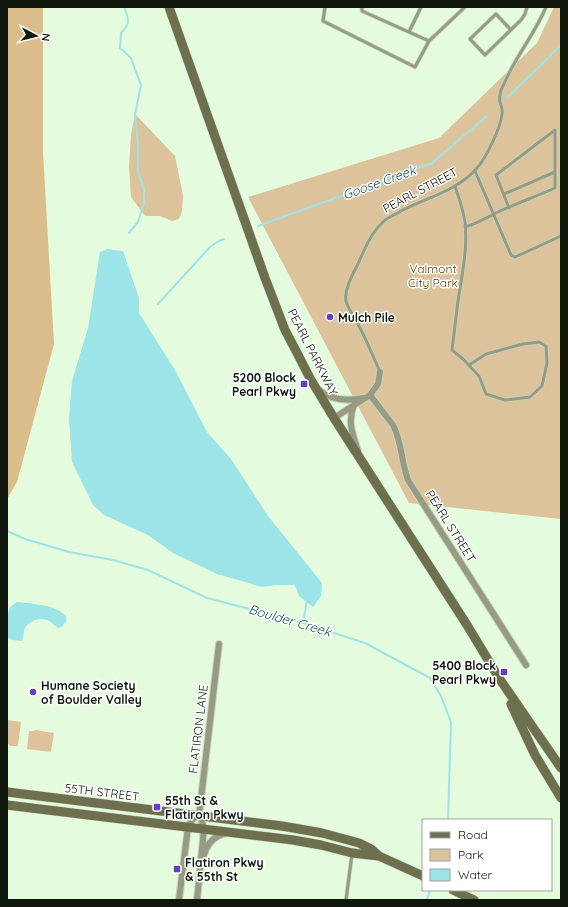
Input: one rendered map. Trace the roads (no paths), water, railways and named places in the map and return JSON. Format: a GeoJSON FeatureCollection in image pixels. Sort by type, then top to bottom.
{"type":"FeatureCollection","features":[{"type":"Feature","properties":{"kind":"main road","name":"PEARL PARKWAY"},"geometry":{"type":"LineString","coordinates":[[169,7],[285,330],[334,418],[467,625],[499,678],[561,768]]}},
{"type":"Feature","properties":{"kind":"main road","name":"PEARL PARKWAY"},"geometry":{"type":"LineString","coordinates":[[499,678],[536,755],[561,798]]}},
{"type":"Feature","properties":{"kind":"main road","name":"55TH STREET"},"geometry":{"type":"LineString","coordinates":[[7,792],[282,826],[322,833],[359,843],[371,849],[379,856],[419,874]]}},
{"type":"Feature","properties":{"kind":"main road","name":"55TH STREET"},"geometry":{"type":"LineString","coordinates":[[7,805],[307,842],[329,846],[352,853],[379,856]]}},
{"type":"Feature","properties":{"kind":"main road"},"geometry":{"type":"LineString","coordinates":[[455,891],[474,900]]}},
{"type":"Feature","properties":{"kind":"street","name":"PEARL STREET"},"geometry":{"type":"LineString","coordinates":[[334,418],[367,396],[378,384],[380,372]]}},
{"type":"Feature","properties":{"kind":"street"},"geometry":{"type":"LineString","coordinates":[[315,386],[325,394],[335,398],[351,400],[367,396]]}},
{"type":"Feature","properties":{"kind":"street","name":"PEARL STREET"},"geometry":{"type":"LineString","coordinates":[[367,396],[396,430],[403,465],[408,480],[526,665]]}},
{"type":"Feature","properties":{"kind":"street"},"geometry":{"type":"LineString","coordinates":[[354,405],[350,418],[351,428],[362,462]]}},
{"type":"Feature","properties":{"kind":"street","name":"FLATIRON LANE"},"geometry":{"type":"LineString","coordinates":[[198,816],[219,644]]}},
{"type":"Feature","properties":{"kind":"street"},"geometry":{"type":"LineString","coordinates":[[179,900],[188,827],[193,818],[198,816],[204,829],[196,900]]}},
{"type":"Feature","properties":{"kind":"street"},"geometry":{"type":"LineString","coordinates":[[200,868],[206,849],[210,842],[221,835],[231,832]]}},
{"type":"Feature","properties":{"kind":"lane"},"geometry":{"type":"LineString","coordinates":[[325,7],[323,21],[415,67],[429,42],[465,7]]}},
{"type":"Feature","properties":{"kind":"lane"},"geometry":{"type":"LineString","coordinates":[[362,7],[362,11],[429,42]]}},
{"type":"Feature","properties":{"kind":"lane"},"geometry":{"type":"LineString","coordinates":[[409,32],[421,7]]}},
{"type":"Feature","properties":{"kind":"lane"},"geometry":{"type":"LineString","coordinates":[[511,30],[496,14],[470,39],[485,55],[511,30],[521,20],[527,7]]}},
{"type":"Feature","properties":{"kind":"lane","name":"PEARL STREET"},"geometry":{"type":"LineString","coordinates":[[380,372],[369,345],[346,302],[351,279],[370,239],[383,222],[407,208],[455,186],[475,171],[482,162],[487,154],[502,118],[503,112],[500,98],[503,85],[537,26],[546,7]]}},
{"type":"Feature","properties":{"kind":"lane"},"geometry":{"type":"LineString","coordinates":[[465,227],[478,223],[494,214],[509,208],[555,188],[555,130],[496,175],[509,208]]}},
{"type":"Feature","properties":{"kind":"lane"},"geometry":{"type":"LineString","coordinates":[[475,171],[511,255],[515,257],[561,236]]}},
{"type":"Feature","properties":{"kind":"lane"},"geometry":{"type":"LineString","coordinates":[[504,194],[555,172]]}},
{"type":"Feature","properties":{"kind":"lane"},"geometry":{"type":"LineString","coordinates":[[455,186],[461,203],[465,227],[466,246],[452,350],[463,359],[478,376],[486,394],[505,400],[530,397],[542,386],[546,363],[546,346],[539,342],[524,344],[486,354],[469,365]]}},
{"type":"Feature","properties":{"kind":"lane"},"geometry":{"type":"LineString","coordinates":[[346,900],[352,853]]}},
{"type":"Feature","properties":{"kind":"water"},"geometry":{"type":"Polygon","coordinates":[[[107,249],[123,251],[139,298],[139,313],[175,370],[207,432],[231,459],[268,516],[322,583],[321,596],[313,607],[299,596],[295,585],[262,587],[217,574],[173,553],[148,535],[104,515],[93,505],[72,462],[69,418],[72,381],[88,328],[100,252],[107,249]]]}},
{"type":"Feature","properties":{"kind":"water"},"geometry":{"type":"Polygon","coordinates":[[[17,602],[43,605],[56,609],[66,616],[66,622],[58,628],[48,620],[37,619],[27,625],[22,641],[8,638],[8,614],[10,607],[17,602]]]}},
{"type":"Feature","properties":{"kind":"waterway"},"geometry":{"type":"LineString","coordinates":[[124,7],[128,24],[121,33],[120,48],[131,58],[141,85],[135,114],[138,147],[138,171],[144,190],[144,204],[138,222],[129,233]]}},
{"type":"Feature","properties":{"kind":"waterway","name":"Goose Creek"},"geometry":{"type":"LineString","coordinates":[[507,98],[561,45]]}},
{"type":"Feature","properties":{"kind":"waterway","name":"Goose Creek"},"geometry":{"type":"LineString","coordinates":[[258,226],[432,163],[487,116]]}},
{"type":"Feature","properties":{"kind":"waterway","name":"Goose Creek"},"geometry":{"type":"LineString","coordinates":[[158,304],[210,247],[224,239]]}},
{"type":"Feature","properties":{"kind":"waterway","name":"Boulder Creek"},"geometry":{"type":"LineString","coordinates":[[7,531],[25,539],[69,552],[113,560],[148,570],[207,598],[300,622],[365,643],[430,678],[441,696],[451,722],[448,819]]}},
{"type":"Feature","properties":{"kind":"waterway"},"geometry":{"type":"LineString","coordinates":[[306,623],[304,617],[307,600]]}},
{"type":"Feature","properties":{"kind":"waterway","name":"Boulder Creek"},"geometry":{"type":"LineString","coordinates":[[427,900],[430,891]]}},
{"type":"Feature","properties":{"kind":"place","name":"Mulch Pile"},"geometry":{"type":"Point","coordinates":[330,317]}},
{"type":"Feature","properties":{"kind":"place","name":"5200 Block Pearl Pkwy"},"geometry":{"type":"Point","coordinates":[304,384]}},
{"type":"Feature","properties":{"kind":"place","name":"5400 Block Pearl Pkwy"},"geometry":{"type":"Point","coordinates":[504,672]}},
{"type":"Feature","properties":{"kind":"place","name":"Humane Society of Boulder Valley"},"geometry":{"type":"Point","coordinates":[33,692]}},
{"type":"Feature","properties":{"kind":"place","name":"55th St & Flatiron Pkwy"},"geometry":{"type":"Point","coordinates":[157,807]}},
{"type":"Feature","properties":{"kind":"place","name":"Flatiron Pkwy & 55th St"},"geometry":{"type":"Point","coordinates":[177,869]}},
{"type":"Feature","properties":{"kind":"park label","name":"Valmont City Park"},"geometry":{"type":"Point","coordinates":[433,275]}}]}
